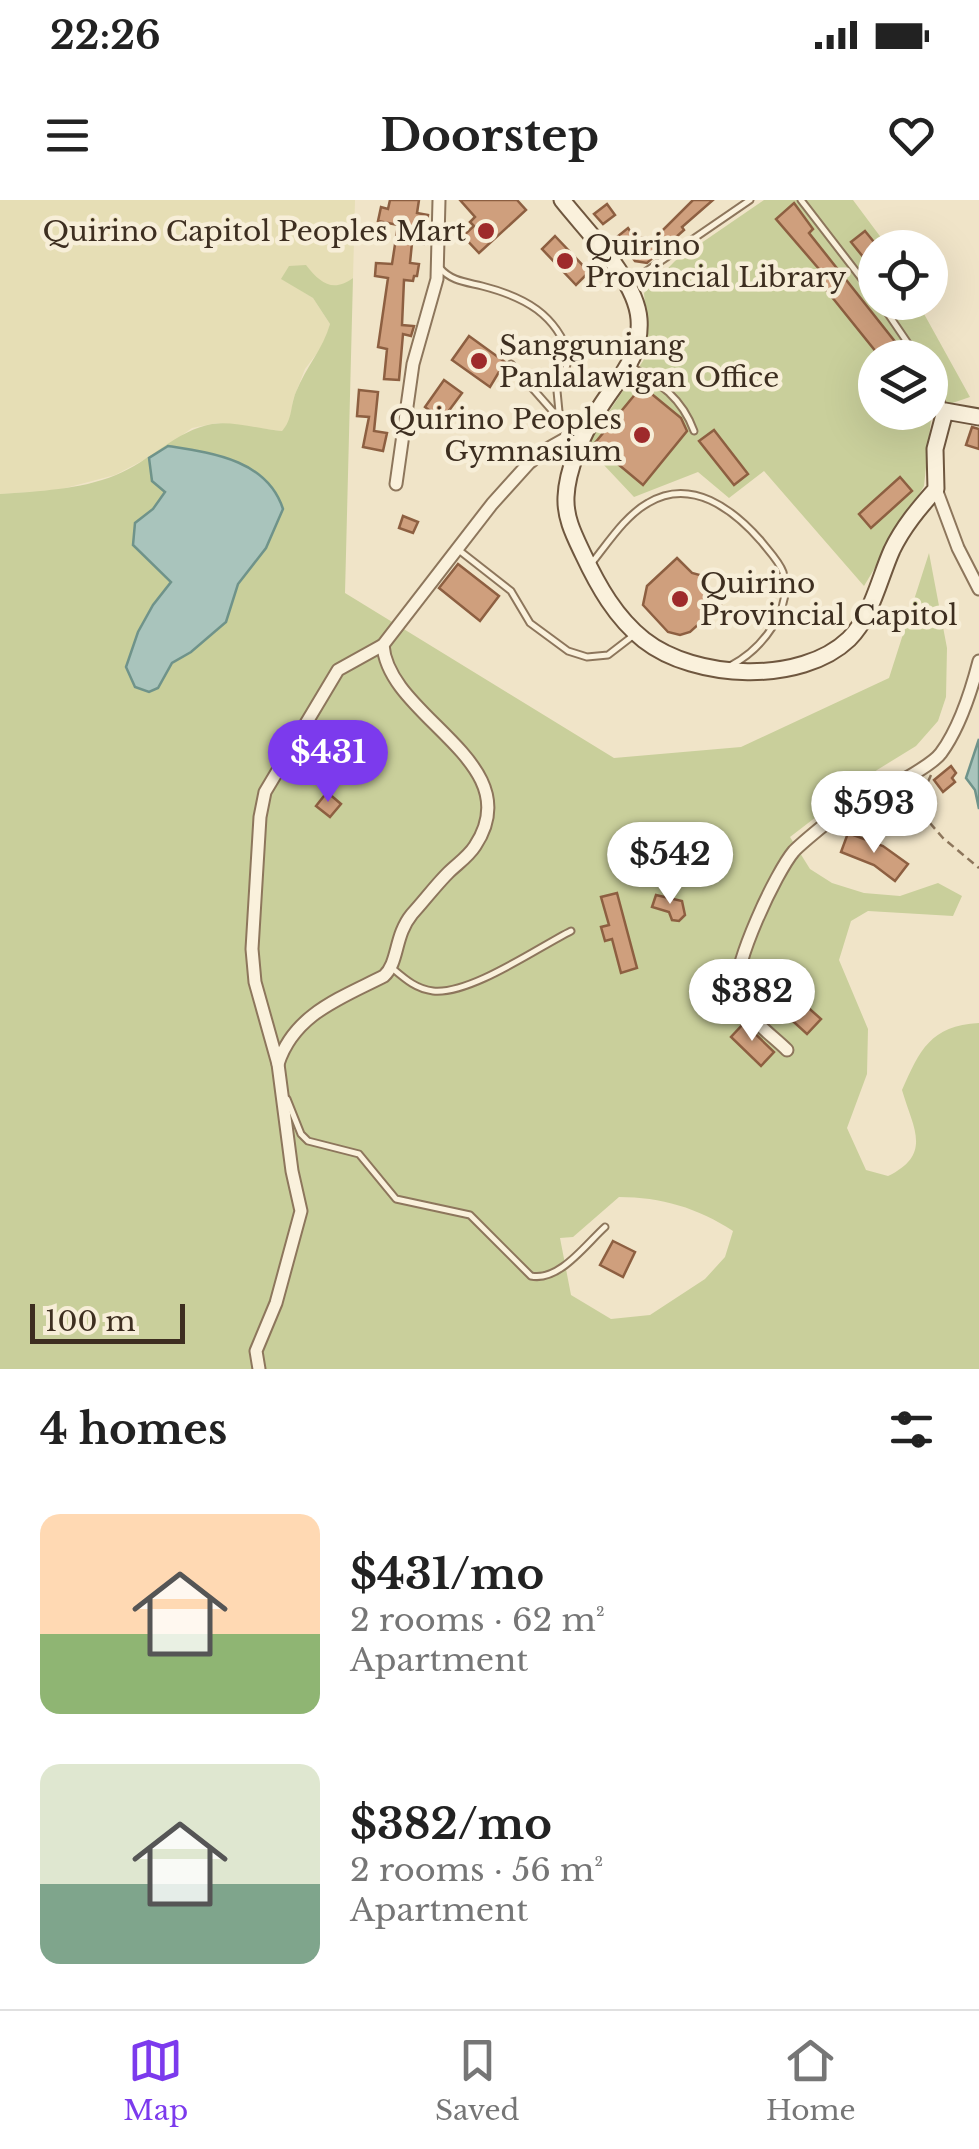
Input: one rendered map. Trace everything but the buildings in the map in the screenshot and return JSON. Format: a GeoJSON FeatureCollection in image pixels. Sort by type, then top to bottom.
{"type":"FeatureCollection","features":[{"type":"Feature","properties":{"kind":"street"},"geometry":{"type":"LineString","coordinates":[[396,484],[413,364],[438,265],[439,200]]}},
{"type":"Feature","properties":{"kind":"street"},"geometry":{"type":"LineString","coordinates":[[562,200],[628,284],[637,302],[640,339],[630,366],[588,426],[566,496],[568,522],[589,566],[602,591],[636,633],[675,656],[723,670],[780,671],[830,653],[851,637],[878,588],[902,531],[936,489]]}},
{"type":"Feature","properties":{"kind":"street"},"geometry":{"type":"LineString","coordinates":[[948,411],[979,416]]}},
{"type":"Feature","properties":{"kind":"street"},"geometry":{"type":"LineString","coordinates":[[259,1369],[256,1351],[276,1303],[301,1211],[278,1064],[255,982],[252,949],[260,817],[266,792],[330,680],[348,662],[383,644],[529,463],[588,426]]}},
{"type":"Feature","properties":{"kind":"street"},"geometry":{"type":"LineString","coordinates":[[940,430],[935,450],[936,489],[979,590]]}},
{"type":"Feature","properties":{"kind":"street"},"geometry":{"type":"LineString","coordinates":[[278,1064],[285,1044],[317,1010],[392,968],[399,934],[446,875],[473,850],[487,809],[486,791],[479,776],[460,748],[401,691],[388,670],[383,644]]}},
{"type":"Feature","properties":{"kind":"street"},"geometry":{"type":"LineString","coordinates":[[787,1050],[743,1007],[737,994],[748,941],[770,892],[793,852],[829,821],[939,756],[964,708],[979,662]]}},
{"type":"Feature","properties":{"kind":"lane"},"geometry":{"type":"LineString","coordinates":[[628,284],[750,200]]}},
{"type":"Feature","properties":{"kind":"lane"},"geometry":{"type":"LineString","coordinates":[[801,200],[858,274]]}},
{"type":"Feature","properties":{"kind":"lane"},"geometry":{"type":"LineString","coordinates":[[438,265],[448,277],[510,295],[555,323],[570,357],[558,391],[560,422]]}},
{"type":"Feature","properties":{"kind":"lane"},"geometry":{"type":"LineString","coordinates":[[511,364],[573,434]]}},
{"type":"Feature","properties":{"kind":"lane"},"geometry":{"type":"LineString","coordinates":[[630,366],[664,385],[681,404],[694,431]]}},
{"type":"Feature","properties":{"kind":"lane"},"geometry":{"type":"LineString","coordinates":[[589,566],[623,524],[648,503],[672,494],[700,496],[739,516],[783,572],[784,596],[770,632],[758,648],[723,670]]}},
{"type":"Feature","properties":{"kind":"lane"},"geometry":{"type":"LineString","coordinates":[[457,549],[511,591],[530,623],[568,652],[587,657],[608,654],[636,633]]}},
{"type":"Feature","properties":{"kind":"lane"},"geometry":{"type":"LineString","coordinates":[[392,968],[408,982],[437,992],[464,986],[571,931]]}},
{"type":"Feature","properties":{"kind":"lane"},"geometry":{"type":"LineString","coordinates":[[280,1083],[301,1134],[308,1141],[359,1154],[396,1199],[470,1216],[530,1276],[539,1278],[566,1264],[605,1227]]}},
{"type":"Feature","properties":{"kind":"path"},"geometry":{"type":"LineString","coordinates":[[939,756],[924,794],[923,815],[942,838],[979,868]]}},
{"type":"Feature","properties":{"kind":"shaded area"},"geometry":{"type":"Polygon","coordinates":[[[0,200],[355,200],[353,278],[341,287],[329,286],[316,279],[306,266],[290,266],[282,279],[313,298],[330,324],[324,344],[305,369],[293,400],[290,422],[282,431],[217,423],[192,428],[159,452],[115,475],[58,490],[0,494],[0,200]]]}},
{"type":"Feature","properties":{"kind":"green space"},"geometry":{"type":"Polygon","coordinates":[[[764,200],[853,200],[875,230],[858,230],[858,320],[927,320],[938,340],[858,340],[858,430],[930,430],[924,486],[864,586],[764,471],[729,498],[698,472],[634,497],[586,446],[649,352],[644,293],[675,261],[764,200]]]}},
{"type":"Feature","properties":{"kind":"green space"},"geometry":{"type":"Polygon","coordinates":[[[306,265],[327,284],[339,285],[353,278],[345,593],[614,758],[741,747],[889,678],[929,553],[947,648],[946,697],[938,721],[916,746],[877,770],[790,837],[810,869],[832,883],[864,893],[900,896],[938,883],[962,896],[953,916],[868,911],[851,921],[839,960],[868,1029],[867,1074],[847,1128],[866,1170],[888,1176],[911,1159],[916,1139],[902,1090],[915,1063],[938,1035],[979,1023],[979,1369],[0,1369],[0,494],[59,489],[102,480],[187,433],[212,424],[282,431],[300,383],[330,324],[313,298],[281,279],[289,266],[306,265]],[[619,1197],[573,1237],[560,1238],[571,1295],[611,1319],[650,1315],[705,1279],[725,1257],[733,1231],[679,1205],[619,1197]]]}},
{"type":"Feature","properties":{"kind":"green space"},"geometry":{"type":"Polygon","coordinates":[[[948,357],[970,397],[948,405],[948,357]]]}},
{"type":"Feature","properties":{"kind":"water"},"geometry":{"type":"Polygon","coordinates":[[[168,446],[220,456],[251,469],[265,479],[283,509],[266,548],[238,584],[226,622],[172,663],[158,688],[149,692],[135,687],[126,667],[138,632],[171,582],[133,545],[135,523],[153,509],[165,492],[152,481],[149,458],[168,446]]]}},
{"type":"Feature","properties":{"kind":"water"},"geometry":{"type":"Polygon","coordinates":[[[979,739],[979,809],[975,790],[966,778],[979,739]]]}},
{"type":"Feature","properties":{"kind":"place","name":"Quirino Capitol Peoples Mart"},"geometry":{"type":"Point","coordinates":[486,231]}},
{"type":"Feature","properties":{"kind":"place","name":"Quirino Provincial Library"},"geometry":{"type":"Point","coordinates":[565,261]}},
{"type":"Feature","properties":{"kind":"place","name":"Sangguniang Panlalawigan Office"},"geometry":{"type":"Point","coordinates":[479,361]}},
{"type":"Feature","properties":{"kind":"place","name":"Quirino Peoples Gymnasium"},"geometry":{"type":"Point","coordinates":[642,435]}},
{"type":"Feature","properties":{"kind":"place","name":"Quirino Provincial Capitol"},"geometry":{"type":"Point","coordinates":[680,599]}}]}
